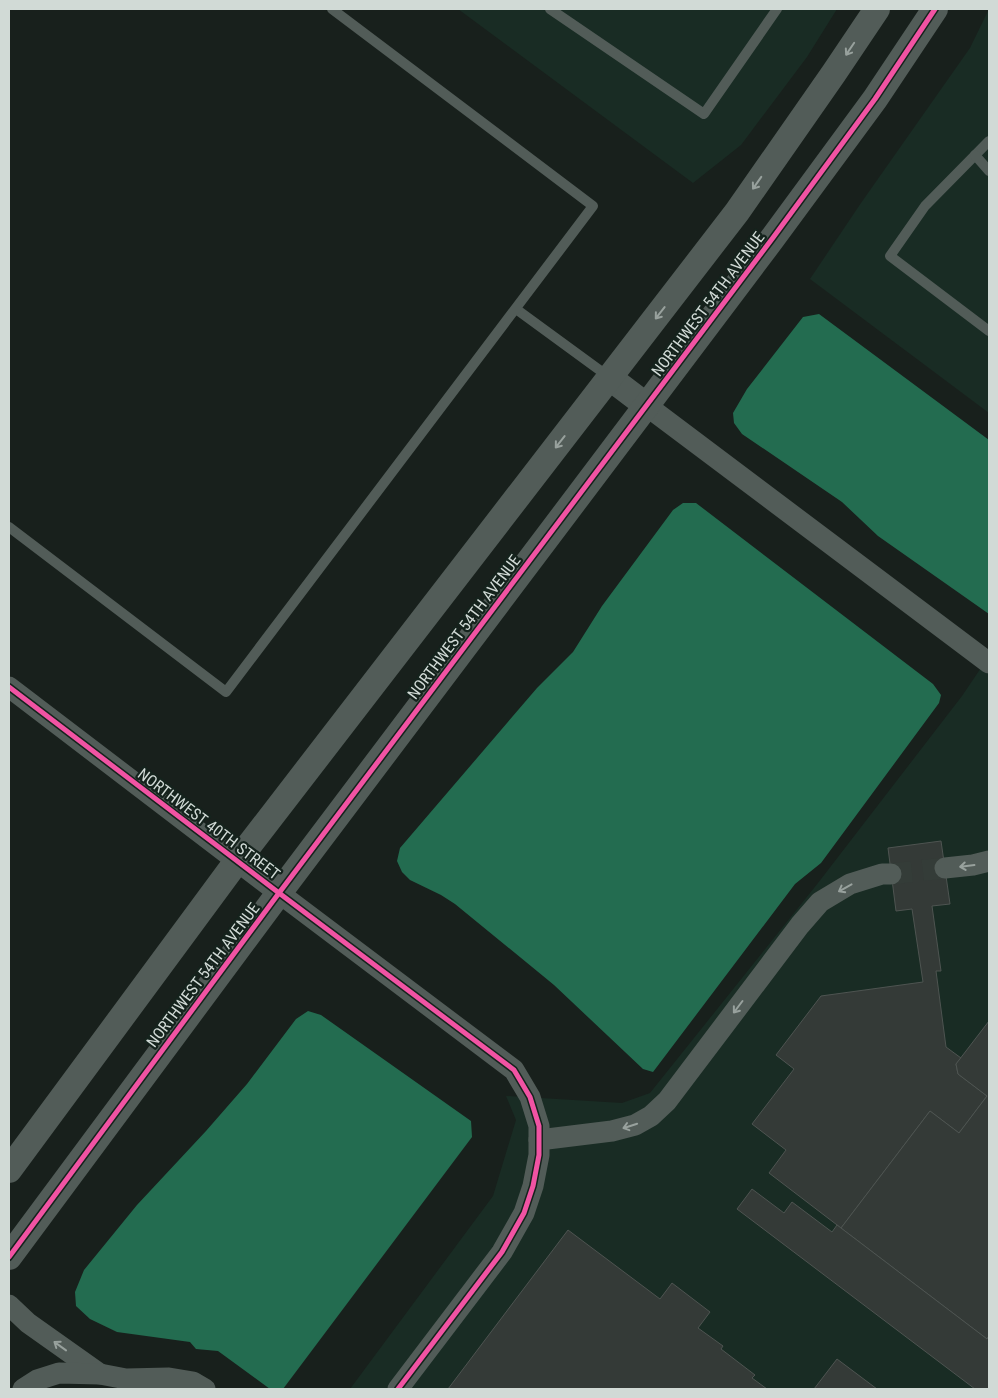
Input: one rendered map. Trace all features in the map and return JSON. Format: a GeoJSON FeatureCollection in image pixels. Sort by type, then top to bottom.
{"type":"FeatureCollection","features":[{"type":"Feature","properties":{"kind":"street","name":"NORTHWEST 54TH AVENUE"},"geometry":{"type":"LineString","coordinates":[[9,1170],[237,861],[737,212],[834,73],[876,9]]}},
{"type":"Feature","properties":{"kind":"street","name":"NORTHWEST 54TH AVENUE"},"geometry":{"type":"LineString","coordinates":[[9,1257],[279,894],[772,239],[875,98],[935,9]]}},
{"type":"Feature","properties":{"kind":"street"},"geometry":{"type":"LineString","coordinates":[[610,378],[989,663]]}},
{"type":"Feature","properties":{"kind":"street","name":"NORTHWEST 40TH STREET"},"geometry":{"type":"LineString","coordinates":[[9,687],[279,894],[514,1070],[530,1097],[539,1126],[539,1140]]}},
{"type":"Feature","properties":{"kind":"street"},"geometry":{"type":"LineString","coordinates":[[945,868],[989,861]]}},
{"type":"Feature","properties":{"kind":"street"},"geometry":{"type":"LineString","coordinates":[[398,1389],[502,1252],[524,1213],[533,1186],[539,1155],[539,1140],[612,1131],[635,1125],[652,1116],[668,1101],[800,924],[820,902],[850,884],[882,874],[891,874]]}},
{"type":"Feature","properties":{"kind":"street"},"geometry":{"type":"LineString","coordinates":[[9,1305],[28,1323],[100,1374]]}},
{"type":"Feature","properties":{"kind":"street"},"geometry":{"type":"LineString","coordinates":[[23,1389],[37,1380],[59,1373],[100,1374],[126,1379],[169,1378],[193,1382],[205,1389]]}},
{"type":"Feature","properties":{"kind":"lane"},"geometry":{"type":"LineString","coordinates":[[9,527],[226,692],[593,206],[332,9]]}},
{"type":"Feature","properties":{"kind":"lane"},"geometry":{"type":"LineString","coordinates":[[550,9],[704,114],[777,9]]}},
{"type":"Feature","properties":{"kind":"lane"},"geometry":{"type":"LineString","coordinates":[[989,141],[925,206],[890,256],[989,331]]}},
{"type":"Feature","properties":{"kind":"lane"},"geometry":{"type":"LineString","coordinates":[[975,155],[989,171]]}},
{"type":"Feature","properties":{"kind":"lane"},"geometry":{"type":"LineString","coordinates":[[516,309],[610,378]]}},
{"type":"Feature","properties":{"kind":"shaded area"},"geometry":{"type":"Polygon","coordinates":[[[458,9],[837,9],[807,57],[741,145],[693,183],[458,9]]]}},
{"type":"Feature","properties":{"kind":"shaded area"},"geometry":{"type":"Polygon","coordinates":[[[989,9],[989,413],[810,279],[970,48],[989,9]]]}},
{"type":"Feature","properties":{"kind":"shaded area"},"geometry":{"type":"Polygon","coordinates":[[[819,314],[989,440],[989,614],[878,536],[842,502],[742,434],[734,423],[733,413],[747,389],[803,317],[819,314]]]}},
{"type":"Feature","properties":{"kind":"shaded area"},"geometry":{"type":"Polygon","coordinates":[[[683,503],[696,503],[933,684],[941,695],[939,703],[821,863],[795,884],[653,1072],[643,1069],[554,985],[455,904],[410,880],[402,872],[397,861],[400,848],[537,688],[573,652],[602,606],[673,510],[683,503]]]}},
{"type":"Feature","properties":{"kind":"shaded area"},"geometry":{"type":"Polygon","coordinates":[[[989,656],[989,1389],[350,1389],[493,1196],[516,1120],[506,1096],[622,1103],[650,1093],[818,883],[962,696],[989,656]]]}},
{"type":"Feature","properties":{"kind":"shaded area"},"geometry":{"type":"Polygon","coordinates":[[[308,1011],[321,1015],[471,1121],[472,1137],[283,1389],[270,1389],[218,1351],[196,1349],[190,1342],[117,1332],[90,1319],[76,1306],[75,1292],[84,1270],[137,1205],[247,1084],[296,1019],[308,1011]]]}},
{"type":"Feature","properties":{"kind":"building"},"geometry":{"type":"Polygon","coordinates":[[[941,841],[950,904],[932,906],[941,971],[936,971],[946,1047],[961,1058],[956,1064],[958,1074],[987,1096],[959,1133],[930,1111],[841,1228],[769,1173],[786,1150],[752,1124],[794,1069],[776,1055],[821,996],[923,982],[912,909],[896,911],[888,848],[941,841]]]}},
{"type":"Feature","properties":{"kind":"building"},"geometry":{"type":"Polygon","coordinates":[[[989,1021],[989,1336],[987,1339],[841,1228],[930,1111],[959,1133],[987,1096],[958,1074],[956,1064],[989,1021]]]}},
{"type":"Feature","properties":{"kind":"building"},"geometry":{"type":"Polygon","coordinates":[[[752,1189],[784,1213],[792,1202],[832,1232],[837,1225],[987,1339],[989,1336],[989,1389],[975,1389],[737,1209],[752,1189]]]}},
{"type":"Feature","properties":{"kind":"building"},"geometry":{"type":"Polygon","coordinates":[[[568,1230],[660,1299],[672,1283],[710,1312],[698,1328],[723,1346],[721,1349],[755,1375],[752,1378],[767,1389],[448,1389],[568,1230]]]}},
{"type":"Feature","properties":{"kind":"building"},"geometry":{"type":"Polygon","coordinates":[[[837,1359],[877,1389],[814,1389],[837,1359]]]}},
{"type":"Feature","properties":{"kind":"tunnel"},"geometry":{"type":"LineString","coordinates":[[891,874],[945,868]]}},
{"type":"Feature","properties":{"kind":"cycle path"},"geometry":{"type":"LineString","coordinates":[[9,1257],[279,893],[772,239],[875,99],[935,9]]}},
{"type":"Feature","properties":{"kind":"cycle path"},"geometry":{"type":"LineString","coordinates":[[9,687],[514,1070],[530,1097],[539,1126],[539,1155],[533,1186],[524,1213],[502,1252],[398,1389]]}}]}
